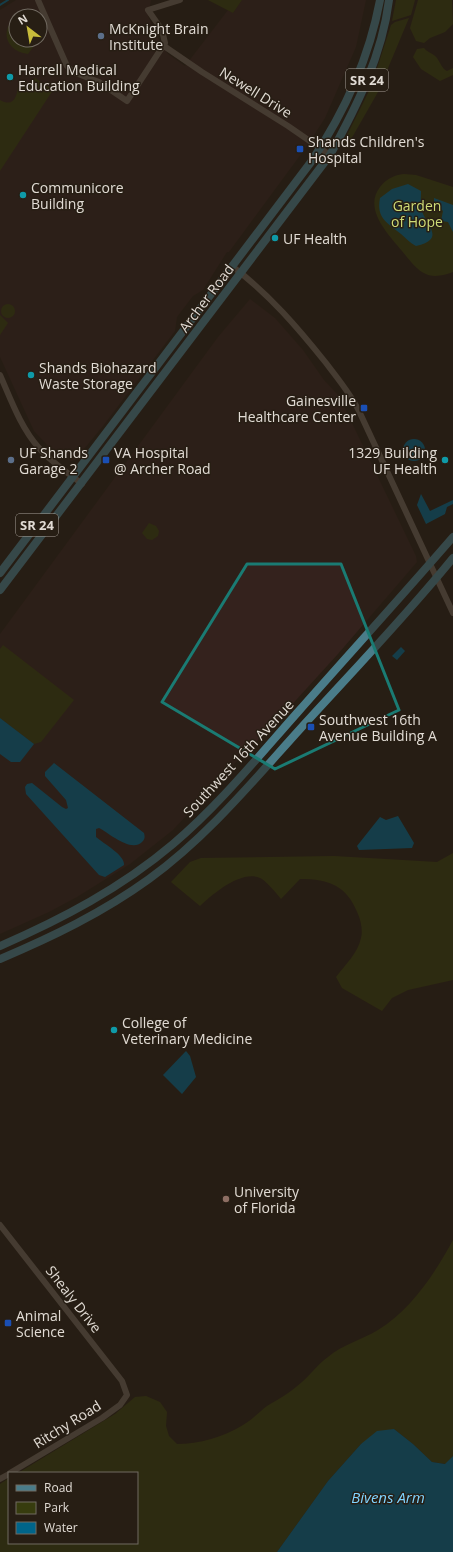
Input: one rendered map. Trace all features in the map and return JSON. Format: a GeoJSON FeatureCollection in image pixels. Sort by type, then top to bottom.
{"type":"FeatureCollection","features":[{"type":"Feature","properties":{"kind":"main road","name":"Archer Road"},"geometry":{"type":"LineString","coordinates":[[0,572],[74,477],[321,148],[341,112],[359,73],[380,0]]}},
{"type":"Feature","properties":{"kind":"main road","name":"Archer Road"},"geometry":{"type":"LineString","coordinates":[[0,590],[82,484],[330,155],[351,116],[369,76],[382,35],[389,0]]}},
{"type":"Feature","properties":{"kind":"main road","name":"Southwest 16th Avenue"},"geometry":{"type":"LineString","coordinates":[[0,946],[62,918],[102,895],[142,868],[173,844],[228,790],[453,536]]}},
{"type":"Feature","properties":{"kind":"main road","name":"Southwest 16th Avenue"},"geometry":{"type":"LineString","coordinates":[[0,960],[68,929],[110,906],[149,879],[186,850],[230,806],[437,578],[453,558]]}},
{"type":"Feature","properties":{"kind":"street"},"geometry":{"type":"LineString","coordinates":[[38,0],[66,66],[73,72],[100,82],[127,101],[164,46],[164,35],[162,30],[148,10],[180,0]]}},
{"type":"Feature","properties":{"kind":"street","name":"Newell Drive"},"geometry":{"type":"LineString","coordinates":[[164,46],[330,155]]}},
{"type":"Feature","properties":{"kind":"street"},"geometry":{"type":"LineString","coordinates":[[233,266],[296,326],[347,390],[359,411],[453,613]]}},
{"type":"Feature","properties":{"kind":"street"},"geometry":{"type":"LineString","coordinates":[[0,375],[23,425],[33,441],[45,455],[82,484]]}},
{"type":"Feature","properties":{"kind":"street","name":"Shealy Drive"},"geometry":{"type":"LineString","coordinates":[[0,1225],[118,1375],[127,1389]]}},
{"type":"Feature","properties":{"kind":"street","name":"Ritchy Road"},"geometry":{"type":"LineString","coordinates":[[12,1472],[120,1405],[127,1395],[127,1389]]}},
{"type":"Feature","properties":{"kind":"highlighted area"},"geometry":{"type":"Polygon","coordinates":[[[247,564],[341,564],[399,710],[275,769],[162,702],[247,564]]]}},
{"type":"Feature","properties":{"kind":"shaded area"},"geometry":{"type":"Polygon","coordinates":[[[16,0],[151,0],[148,16],[158,38],[168,54],[185,66],[228,10],[233,13],[242,0],[366,0],[356,47],[325,118],[307,146],[229,252],[227,252],[203,290],[193,296],[177,317],[175,331],[103,426],[75,460],[71,461],[51,449],[34,431],[0,357],[0,10],[16,0]]]}},
{"type":"Feature","properties":{"kind":"shaded area"},"geometry":{"type":"Polygon","coordinates":[[[250,299],[275,318],[303,350],[324,380],[339,396],[416,556],[417,562],[338,654],[267,732],[251,746],[173,830],[130,864],[77,897],[49,912],[0,934],[0,634],[218,337],[250,299]]]}},
{"type":"Feature","properties":{"kind":"green space"},"geometry":{"type":"Polygon","coordinates":[[[208,0],[242,0],[233,13],[208,0]]]}},
{"type":"Feature","properties":{"kind":"green space"},"geometry":{"type":"Polygon","coordinates":[[[396,0],[415,0],[411,15],[392,21],[396,0]]]}},
{"type":"Feature","properties":{"kind":"green space"},"geometry":{"type":"Polygon","coordinates":[[[418,0],[452,0],[453,24],[445,32],[430,38],[424,43],[416,41],[410,28],[418,0]]]}},
{"type":"Feature","properties":{"kind":"green space"},"geometry":{"type":"Polygon","coordinates":[[[409,18],[378,92],[350,141],[343,143],[371,87],[391,25],[395,22],[409,18]]]}},
{"type":"Feature","properties":{"kind":"green space"},"geometry":{"type":"Polygon","coordinates":[[[14,48],[32,48],[28,54],[14,48]]]}},
{"type":"Feature","properties":{"kind":"green space"},"geometry":{"type":"Polygon","coordinates":[[[424,48],[435,56],[445,70],[447,71],[453,68],[453,75],[440,81],[421,69],[413,57],[417,49],[424,48]]]}},
{"type":"Feature","properties":{"kind":"green space"},"geometry":{"type":"Polygon","coordinates":[[[35,78],[53,90],[0,171],[0,100],[9,103],[12,102],[16,97],[18,86],[22,88],[35,78]]]}},
{"type":"Feature","properties":{"kind":"green space","name":"Garden of Hope"},"geometry":{"type":"Polygon","coordinates":[[[404,174],[416,175],[453,187],[453,272],[436,276],[422,272],[410,261],[379,221],[374,204],[375,195],[382,184],[394,176],[404,174]]]}},
{"type":"Feature","properties":{"kind":"green space"},"geometry":{"type":"Polygon","coordinates":[[[8,304],[13,306],[15,311],[13,316],[8,318],[3,316],[1,311],[3,306],[8,304]]]}},
{"type":"Feature","properties":{"kind":"green space"},"geometry":{"type":"Polygon","coordinates":[[[0,315],[8,323],[0,335],[0,315]]]}},
{"type":"Feature","properties":{"kind":"green space"},"geometry":{"type":"Polygon","coordinates":[[[149,523],[156,526],[159,531],[158,536],[152,540],[147,539],[142,533],[149,523]]]}},
{"type":"Feature","properties":{"kind":"green space"},"geometry":{"type":"Polygon","coordinates":[[[3,645],[74,700],[41,742],[34,744],[0,718],[0,649],[3,645]]]}},
{"type":"Feature","properties":{"kind":"green space"},"geometry":{"type":"Polygon","coordinates":[[[453,853],[453,980],[408,990],[392,998],[382,1011],[342,988],[336,977],[357,949],[362,932],[360,920],[354,904],[343,891],[336,886],[311,879],[300,879],[281,899],[262,879],[246,877],[220,889],[200,906],[171,882],[190,862],[201,858],[334,856],[437,862],[453,853]]]}},
{"type":"Feature","properties":{"kind":"green space"},"geometry":{"type":"Polygon","coordinates":[[[453,1240],[453,1456],[446,1464],[432,1462],[394,1429],[361,1444],[328,1481],[277,1552],[0,1552],[0,1484],[8,1479],[8,1544],[138,1544],[138,1472],[20,1472],[115,1414],[135,1397],[146,1396],[160,1402],[167,1412],[166,1426],[169,1436],[177,1444],[194,1443],[228,1433],[249,1421],[267,1406],[294,1389],[321,1363],[334,1353],[346,1345],[366,1337],[378,1330],[402,1312],[422,1290],[453,1240]]]}},
{"type":"Feature","properties":{"kind":"water"},"geometry":{"type":"Polygon","coordinates":[[[408,184],[421,191],[422,211],[432,232],[430,240],[416,246],[384,220],[381,216],[379,205],[380,198],[392,189],[408,184]]]}},
{"type":"Feature","properties":{"kind":"water"},"geometry":{"type":"Polygon","coordinates":[[[434,198],[453,205],[453,232],[448,222],[441,221],[443,211],[434,202],[434,198]]]}},
{"type":"Feature","properties":{"kind":"water"},"geometry":{"type":"Polygon","coordinates":[[[414,439],[418,440],[424,446],[424,454],[418,460],[414,461],[410,460],[404,454],[403,450],[404,446],[410,440],[414,439]]]}},
{"type":"Feature","properties":{"kind":"water"},"geometry":{"type":"Polygon","coordinates":[[[421,494],[430,511],[453,500],[453,504],[447,507],[445,514],[426,524],[417,505],[421,494]]]}},
{"type":"Feature","properties":{"kind":"water"},"geometry":{"type":"Polygon","coordinates":[[[401,647],[405,651],[397,660],[392,656],[401,647]]]}},
{"type":"Feature","properties":{"kind":"water"},"geometry":{"type":"Polygon","coordinates":[[[0,718],[34,744],[20,762],[11,762],[0,754],[0,718]]]}},
{"type":"Feature","properties":{"kind":"water"},"geometry":{"type":"Polygon","coordinates":[[[54,763],[144,833],[144,840],[142,842],[137,845],[132,845],[120,841],[99,828],[96,829],[96,837],[121,857],[124,865],[105,877],[99,875],[26,794],[25,787],[27,784],[32,783],[62,807],[66,809],[68,808],[66,800],[45,776],[45,772],[54,763]]]}},
{"type":"Feature","properties":{"kind":"water"},"geometry":{"type":"Polygon","coordinates":[[[398,816],[414,843],[412,848],[359,850],[357,846],[380,817],[386,820],[398,816]]]}},
{"type":"Feature","properties":{"kind":"water"},"geometry":{"type":"Polygon","coordinates":[[[186,1051],[190,1056],[196,1077],[182,1094],[163,1075],[186,1051]]]}},
{"type":"Feature","properties":{"kind":"water","name":"Bivens Arm"},"geometry":{"type":"Polygon","coordinates":[[[394,1429],[432,1462],[445,1464],[453,1456],[453,1552],[277,1552],[328,1481],[361,1444],[377,1431],[394,1429]]]}},
{"type":"Feature","properties":{"kind":"waterway"},"geometry":{"type":"LineString","coordinates":[[0,5],[8,0]]}},
{"type":"Feature","properties":{"kind":"place","name":"McKnight Brain Institute"},"geometry":{"type":"Point","coordinates":[101,36]}},
{"type":"Feature","properties":{"kind":"place","name":"Harrell Medical Education Building"},"geometry":{"type":"Point","coordinates":[10,77]}},
{"type":"Feature","properties":{"kind":"place","name":"Shands Children's Hospital"},"geometry":{"type":"Point","coordinates":[300,149]}},
{"type":"Feature","properties":{"kind":"place","name":"Communicore Building"},"geometry":{"type":"Point","coordinates":[23,195]}},
{"type":"Feature","properties":{"kind":"place","name":"UF Health"},"geometry":{"type":"Point","coordinates":[275,238]}},
{"type":"Feature","properties":{"kind":"place","name":"Shands Biohazard Waste Storage"},"geometry":{"type":"Point","coordinates":[31,375]}},
{"type":"Feature","properties":{"kind":"place","name":"Gainesville Healthcare Center"},"geometry":{"type":"Point","coordinates":[364,408]}},
{"type":"Feature","properties":{"kind":"place","name":"UF Shands Garage 2"},"geometry":{"type":"Point","coordinates":[11,460]}},
{"type":"Feature","properties":{"kind":"place","name":"VA Hospital @ Archer Road"},"geometry":{"type":"Point","coordinates":[106,460]}},
{"type":"Feature","properties":{"kind":"place","name":"1329 Building UF Health"},"geometry":{"type":"Point","coordinates":[445,460]}},
{"type":"Feature","properties":{"kind":"place","name":"Southwest 16th Avenue Building A"},"geometry":{"type":"Point","coordinates":[311,727]}},
{"type":"Feature","properties":{"kind":"place","name":"College of Veterinary Medicine"},"geometry":{"type":"Point","coordinates":[114,1030]}},
{"type":"Feature","properties":{"kind":"place","name":"University of Florida"},"geometry":{"type":"Point","coordinates":[226,1199]}},
{"type":"Feature","properties":{"kind":"place","name":"Animal Science"},"geometry":{"type":"Point","coordinates":[8,1323]}}]}
